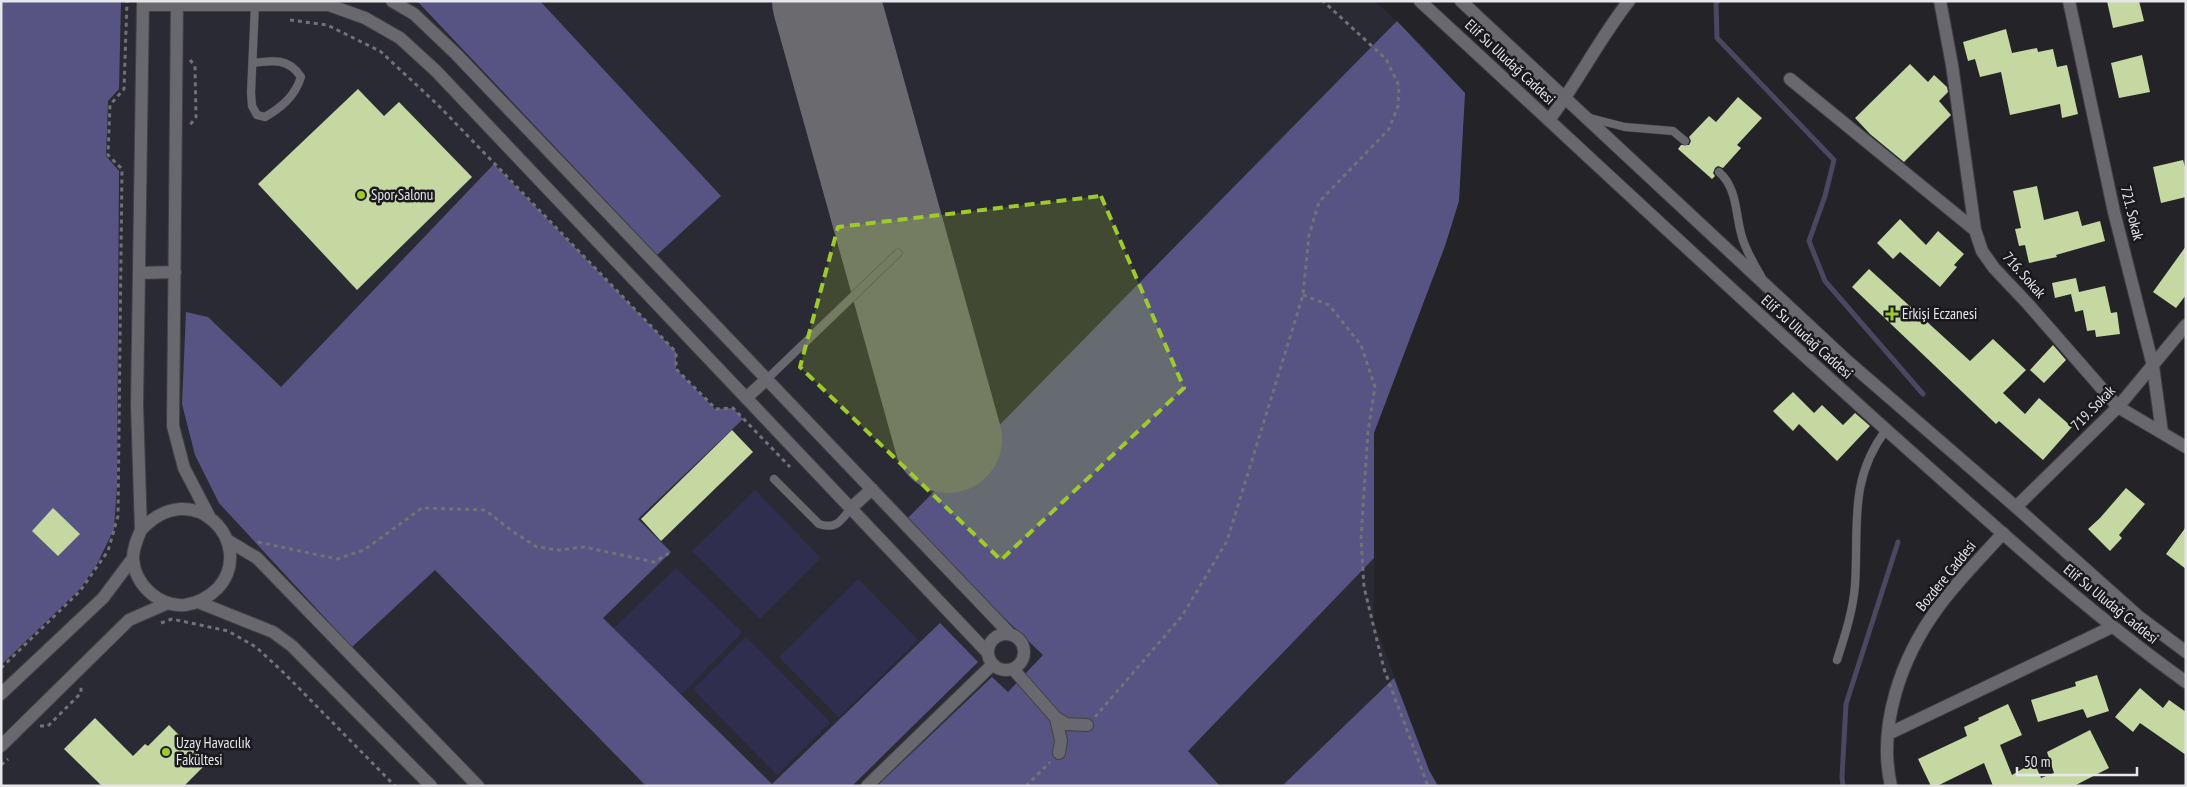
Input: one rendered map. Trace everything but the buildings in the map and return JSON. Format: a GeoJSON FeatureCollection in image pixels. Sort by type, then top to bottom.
{"type":"FeatureCollection","features":[{"type":"Feature","properties":{"kind":"street"},"geometry":{"type":"LineString","coordinates":[[141,530],[137,405],[143,3],[328,5],[366,18],[400,38],[436,71],[851,508],[990,658],[1004,670],[1013,669],[1020,663],[1024,652],[1021,641],[1012,635],[456,54],[414,14],[392,1]]}},
{"type":"Feature","properties":{"kind":"street","name":"Elif Su Uludağ Caddesi"},"geometry":{"type":"LineString","coordinates":[[1420,1],[1766,323],[1886,430],[2071,594],[2186,682]]}},
{"type":"Feature","properties":{"kind":"street","name":"Elif Su Uludağ Caddesi"},"geometry":{"type":"LineString","coordinates":[[1461,1],[1845,359],[2138,616],[2186,652]]}},
{"type":"Feature","properties":{"kind":"street"},"geometry":{"type":"LineString","coordinates":[[1549,120],[1566,99],[1602,38],[1628,1]]}},
{"type":"Feature","properties":{"kind":"street","name":"716. Sokak"},"geometry":{"type":"LineString","coordinates":[[1940,1],[1951,57],[1974,230],[1982,251],[1994,268],[2118,407],[2186,447]]}},
{"type":"Feature","properties":{"kind":"street","name":"721. Sokak"},"geometry":{"type":"LineString","coordinates":[[2069,1],[2114,212],[2153,366],[2162,433]]}},
{"type":"Feature","properties":{"kind":"street"},"geometry":{"type":"LineString","coordinates":[[177,3],[174,426],[184,468],[209,516],[220,527],[227,540],[229,562],[222,584],[212,595],[198,602],[183,605],[168,603],[155,597],[144,586],[136,573],[133,558],[135,544],[141,530],[152,518],[165,511],[180,508],[195,510],[209,516]]}},
{"type":"Feature","properties":{"kind":"street"},"geometry":{"type":"LineString","coordinates":[[1790,79],[1974,230]]}},
{"type":"Feature","properties":{"kind":"street"},"geometry":{"type":"LineString","coordinates":[[139,272],[175,272]]}},
{"type":"Feature","properties":{"kind":"street","name":"719. Sokak"},"geometry":{"type":"LineString","coordinates":[[2016,507],[2118,407],[2186,326]]}},
{"type":"Feature","properties":{"kind":"street"},"geometry":{"type":"LineString","coordinates":[[746,398],[767,379]]}},
{"type":"Feature","properties":{"kind":"street"},"geometry":{"type":"LineString","coordinates":[[851,508],[872,489]]}},
{"type":"Feature","properties":{"kind":"street","name":"Bozdere Caddesi"},"geometry":{"type":"LineString","coordinates":[[1891,786],[1888,776],[1888,734],[1897,688],[1912,649],[1938,608],[2003,533]]}},
{"type":"Feature","properties":{"kind":"street"},"geometry":{"type":"LineString","coordinates":[[227,540],[257,558],[478,786]]}},
{"type":"Feature","properties":{"kind":"street"},"geometry":{"type":"LineString","coordinates":[[1,694],[103,598],[133,558]]}},
{"type":"Feature","properties":{"kind":"street"},"geometry":{"type":"LineString","coordinates":[[198,602],[273,632],[292,646],[431,786]]}},
{"type":"Feature","properties":{"kind":"street"},"geometry":{"type":"LineString","coordinates":[[1,746],[129,620],[168,603]]}},
{"type":"Feature","properties":{"kind":"street"},"geometry":{"type":"LineString","coordinates":[[1888,734],[2112,627]]}},
{"type":"Feature","properties":{"kind":"street"},"geometry":{"type":"LineString","coordinates":[[867,786],[990,658],[989,647],[995,638],[1000,635],[1012,635]]}},
{"type":"Feature","properties":{"kind":"street"},"geometry":{"type":"LineString","coordinates":[[1013,669],[1056,718],[1066,724],[1087,725]]}},
{"type":"Feature","properties":{"kind":"street"},"geometry":{"type":"LineString","coordinates":[[1056,718],[1061,741],[1059,753]]}},
{"type":"Feature","properties":{"kind":"lane"},"geometry":{"type":"LineString","coordinates":[[249,3],[253,63],[252,106],[256,116],[265,117],[280,108],[297,88],[301,77],[295,67],[277,60],[253,63]]}},
{"type":"Feature","properties":{"kind":"lane"},"geometry":{"type":"LineString","coordinates":[[1584,116],[1625,127],[1673,131],[1685,141]]}},
{"type":"Feature","properties":{"kind":"lane"},"geometry":{"type":"LineString","coordinates":[[1719,172],[1729,181],[1742,238],[1765,285]]}},
{"type":"Feature","properties":{"kind":"lane"},"geometry":{"type":"LineString","coordinates":[[767,379],[898,253]]}},
{"type":"Feature","properties":{"kind":"lane"},"geometry":{"type":"LineString","coordinates":[[1837,660],[1848,625],[1854,587],[1855,528],[1862,476],[1871,452],[1886,430]]}},
{"type":"Feature","properties":{"kind":"lane"},"geometry":{"type":"LineString","coordinates":[[774,479],[819,524],[828,527],[839,523],[851,508]]}},
{"type":"Feature","properties":{"kind":"path"},"geometry":{"type":"LineString","coordinates":[[1,668],[80,591],[108,551],[118,516],[122,169],[108,155],[110,105],[124,89],[127,1]]}},
{"type":"Feature","properties":{"kind":"path"},"geometry":{"type":"LineString","coordinates":[[1087,725],[1182,616],[1227,541],[1303,295],[1309,235],[1318,202],[1388,129],[1398,106],[1399,86],[1386,59],[1323,1]]}},
{"type":"Feature","properties":{"kind":"path"},"geometry":{"type":"LineString","coordinates":[[281,19],[327,25],[380,51],[438,105],[676,352],[676,369],[716,409],[733,408],[796,473]]}},
{"type":"Feature","properties":{"kind":"path"},"geometry":{"type":"LineString","coordinates":[[1303,295],[1329,305],[1362,345],[1375,387],[1368,431],[1362,528],[1364,587],[1384,669],[1428,786]]}},
{"type":"Feature","properties":{"kind":"path"},"geometry":{"type":"LineString","coordinates":[[245,551],[260,541],[337,559],[364,550],[422,508],[485,510],[537,547],[559,550],[584,547],[654,562],[671,552]]}},
{"type":"Feature","properties":{"kind":"path"},"geometry":{"type":"LineString","coordinates":[[154,626],[172,619],[228,631],[256,647],[395,786]]}},
{"type":"Feature","properties":{"kind":"path"},"geometry":{"type":"LineString","coordinates":[[34,732],[39,726],[48,726],[81,693],[82,683]]}},
{"type":"Feature","properties":{"kind":"path"},"geometry":{"type":"LineString","coordinates":[[1026,786],[1059,753]]}},
{"type":"Feature","properties":{"kind":"path"},"geometry":{"type":"LineString","coordinates":[[1,765],[10,757]]}},
{"type":"Feature","properties":{"kind":"highlighted area"},"geometry":{"type":"Polygon","coordinates":[[[1101,196],[1184,388],[1001,560],[800,367],[838,227],[1101,196]]]}},
{"type":"Feature","properties":{"kind":"shaded area"},"geometry":{"type":"Polygon","coordinates":[[[1,1],[1375,1],[1421,44],[1465,93],[1459,201],[1445,246],[1374,433],[1374,621],[1429,770],[1438,786],[1,786],[1,1]]]}},
{"type":"Feature","properties":{"kind":"shaded area"},"geometry":{"type":"Polygon","coordinates":[[[1,1],[121,1],[119,89],[108,101],[106,156],[119,171],[117,485],[114,529],[97,564],[80,589],[1,665],[1,1]]]}},
{"type":"Feature","properties":{"kind":"shaded area"},"geometry":{"type":"Polygon","coordinates":[[[414,1],[540,1],[721,196],[657,255],[419,3],[414,1]]]}},
{"type":"Feature","properties":{"kind":"shaded area"},"geometry":{"type":"Polygon","coordinates":[[[1397,21],[1465,93],[1459,201],[1445,246],[1374,433],[1374,558],[1188,751],[1220,786],[877,786],[992,677],[1008,692],[1043,655],[904,522],[1397,21]]]}},
{"type":"Feature","properties":{"kind":"shaded area"},"geometry":{"type":"Polygon","coordinates":[[[494,164],[676,352],[676,369],[715,409],[733,408],[743,419],[638,519],[671,552],[603,618],[772,784],[940,623],[978,662],[852,786],[646,786],[435,570],[352,647],[219,503],[195,455],[182,404],[186,312],[208,317],[281,387],[494,164]]]}},
{"type":"Feature","properties":{"kind":"shaded area"},"geometry":{"type":"Polygon","coordinates":[[[755,490],[821,558],[760,619],[692,551],[755,490]]]}},
{"type":"Feature","properties":{"kind":"shaded area"},"geometry":{"type":"Polygon","coordinates":[[[676,568],[742,632],[680,696],[614,628],[676,568]]]}},
{"type":"Feature","properties":{"kind":"shaded area"},"geometry":{"type":"Polygon","coordinates":[[[858,579],[918,640],[839,717],[779,657],[858,579]]]}},
{"type":"Feature","properties":{"kind":"shaded area"},"geometry":{"type":"Polygon","coordinates":[[[746,637],[830,722],[777,775],[693,689],[746,637]]]}},
{"type":"Feature","properties":{"kind":"shaded area"},"geometry":{"type":"Polygon","coordinates":[[[1394,678],[1429,770],[1438,786],[1282,786],[1394,678]]]}},
{"type":"Feature","properties":{"kind":"waterway"},"geometry":{"type":"LineString","coordinates":[[1718,1],[1716,3],[1717,38],[1834,160],[1825,196],[1809,241],[1825,281],[1923,394]]}},
{"type":"Feature","properties":{"kind":"waterway"},"geometry":{"type":"LineString","coordinates":[[1843,786],[1846,704],[1898,542]]}},
{"type":"Feature","properties":{"kind":"runway"},"geometry":{"type":"LineString","coordinates":[[826,1],[948,439]]}},
{"type":"Feature","properties":{"kind":"place","name":"Spor Salonu"},"geometry":{"type":"Point","coordinates":[361,195]}},
{"type":"Feature","properties":{"kind":"place","name":"Erkişi Eczanesi"},"geometry":{"type":"Point","coordinates":[1892,314]}},
{"type":"Feature","properties":{"kind":"place","name":"Uzay Havacılık Fakültesi"},"geometry":{"type":"Point","coordinates":[166,752]}}]}
